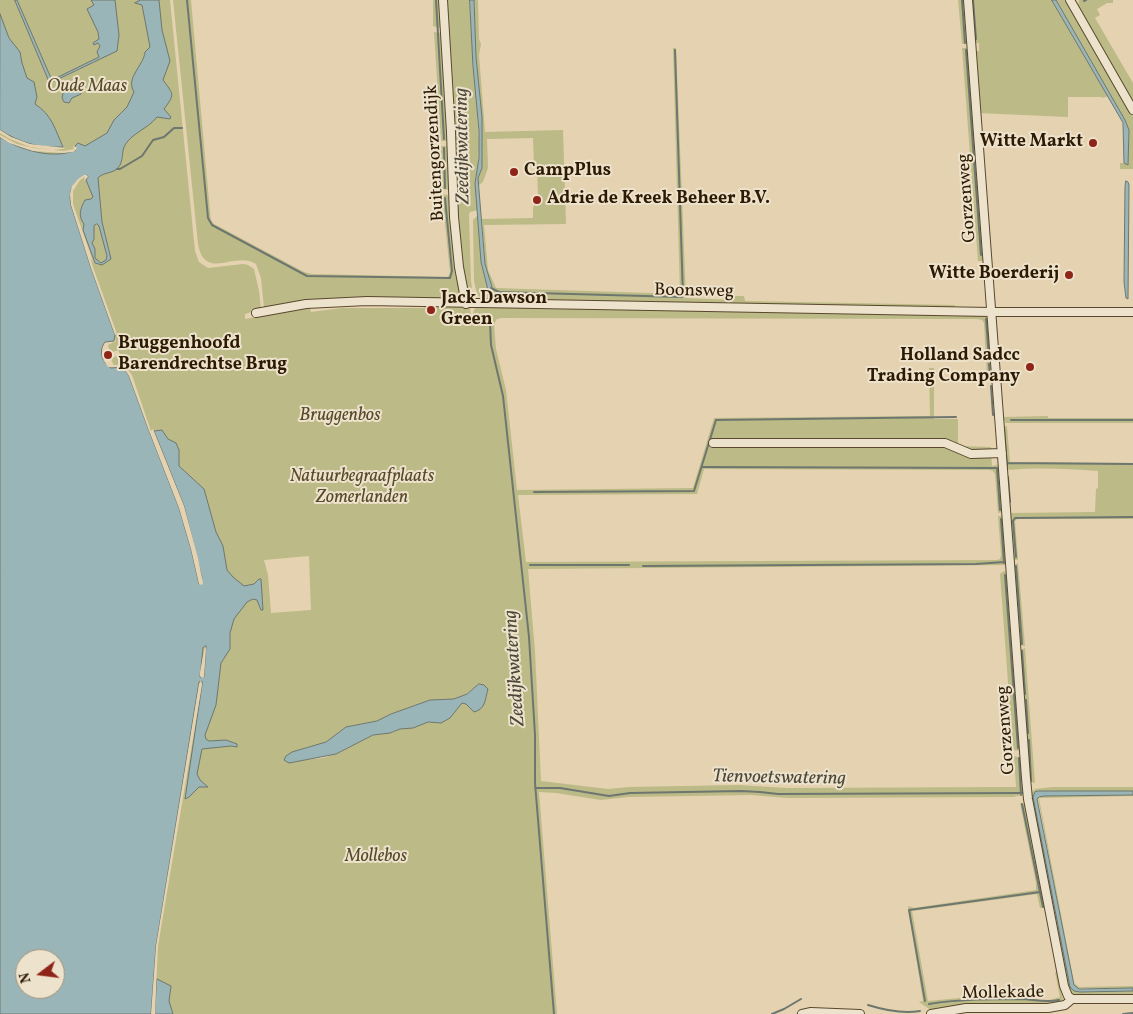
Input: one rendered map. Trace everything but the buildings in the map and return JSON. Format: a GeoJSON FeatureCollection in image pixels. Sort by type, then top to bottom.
{"type":"FeatureCollection","features":[{"type":"Feature","properties":{"kind":"street","name":"Buitengorzendijk"},"geometry":{"type":"LineString","coordinates":[[444,0],[453,203],[459,267],[466,304]]}},
{"type":"Feature","properties":{"kind":"street","name":"Gorzenweg"},"geometry":{"type":"LineString","coordinates":[[968,0],[1028,799],[1064,986],[1068,996],[1072,999]]}},
{"type":"Feature","properties":{"kind":"street"},"geometry":{"type":"LineString","coordinates":[[1071,0],[1133,110]]}},
{"type":"Feature","properties":{"kind":"street","name":"Boonsweg"},"geometry":{"type":"LineString","coordinates":[[256,314],[292,306],[327,302],[385,301],[466,304],[991,312],[1133,312]]}},
{"type":"Feature","properties":{"kind":"street"},"geometry":{"type":"LineString","coordinates":[[713,443],[945,443],[971,454],[1002,453]]}},
{"type":"Feature","properties":{"kind":"street","name":"Mollekade"},"geometry":{"type":"LineString","coordinates":[[931,1014],[966,1008],[1052,1008],[1065,1005],[1072,999],[1133,999]]}},
{"type":"Feature","properties":{"kind":"street"},"geometry":{"type":"LineString","coordinates":[[802,1014],[811,1012],[860,1014]]}},
{"type":"Feature","properties":{"kind":"green space"},"geometry":{"type":"Polygon","coordinates":[[[0,0],[170,0],[195,251],[199,262],[208,268],[243,264],[254,269],[261,309],[245,314],[245,319],[310,308],[311,312],[342,308],[424,308],[425,306],[470,307],[472,324],[474,323],[474,310],[480,306],[982,315],[988,317],[993,376],[987,378],[984,323],[982,320],[977,319],[502,318],[497,319],[494,324],[496,349],[506,390],[517,490],[693,488],[714,418],[930,416],[929,368],[934,368],[934,419],[958,419],[958,446],[991,447],[992,466],[1000,464],[1003,512],[998,513],[995,474],[989,470],[704,469],[697,494],[518,495],[526,562],[997,560],[1000,559],[1001,555],[998,516],[1002,516],[1007,565],[528,569],[535,651],[541,781],[608,789],[738,785],[787,788],[1016,787],[1014,756],[1021,758],[1025,792],[1022,795],[1013,797],[788,798],[751,795],[628,797],[601,800],[539,792],[557,1014],[150,1014],[127,376],[123,364],[114,366],[111,359],[120,354],[118,350],[110,353],[108,345],[116,341],[81,242],[0,154],[0,0]],[[309,556],[264,560],[268,575],[271,613],[311,610],[309,556]],[[475,687],[467,694],[454,699],[430,700],[377,721],[346,727],[326,742],[308,747],[286,762],[323,758],[336,754],[373,735],[394,732],[428,722],[439,723],[453,714],[462,703],[466,704],[474,712],[477,711],[483,705],[486,694],[475,687]]]}},
{"type":"Feature","properties":{"kind":"green space"},"geometry":{"type":"Polygon","coordinates":[[[173,0],[191,0],[210,212],[211,220],[214,224],[304,272],[312,274],[448,277],[450,272],[442,194],[451,196],[461,296],[458,300],[292,303],[264,308],[261,278],[256,264],[239,260],[222,263],[207,261],[202,255],[198,244],[173,0]]]}},
{"type":"Feature","properties":{"kind":"green space"},"geometry":{"type":"Polygon","coordinates":[[[433,0],[441,0],[440,28],[433,26],[433,0]]]}},
{"type":"Feature","properties":{"kind":"green space"},"geometry":{"type":"Polygon","coordinates":[[[446,0],[470,0],[479,144],[475,180],[478,210],[470,212],[469,215],[473,300],[470,300],[467,295],[457,234],[446,0]]]}},
{"type":"Feature","properties":{"kind":"green space"},"geometry":{"type":"Polygon","coordinates":[[[474,0],[478,0],[479,39],[481,44],[479,55],[485,132],[563,130],[566,224],[484,225],[488,270],[496,288],[680,294],[673,48],[676,48],[686,298],[731,300],[735,296],[744,296],[745,301],[955,305],[955,308],[482,299],[477,294],[474,281],[473,220],[478,215],[481,262],[488,289],[492,287],[485,264],[482,219],[533,218],[533,208],[538,194],[537,168],[534,167],[533,138],[487,139],[488,168],[483,182],[479,185],[478,178],[482,168],[482,117],[476,57],[474,0]]]}},
{"type":"Feature","properties":{"kind":"green space"},"geometry":{"type":"Polygon","coordinates":[[[958,0],[965,0],[968,44],[962,44],[958,0]]]}},
{"type":"Feature","properties":{"kind":"green space"},"geometry":{"type":"Polygon","coordinates":[[[970,0],[1052,0],[1108,96],[1103,98],[1068,97],[1068,117],[978,113],[974,51],[979,51],[979,43],[973,43],[970,0]]]}},
{"type":"Feature","properties":{"kind":"green space"},"geometry":{"type":"Polygon","coordinates":[[[1056,0],[1066,0],[1133,116],[1133,169],[1120,169],[1120,163],[1125,163],[1129,130],[1127,125],[1056,0]]]}},
{"type":"Feature","properties":{"kind":"green space"},"geometry":{"type":"Polygon","coordinates":[[[1079,0],[1113,0],[1113,3],[1107,3],[1097,9],[1100,15],[1095,18],[1133,83],[1133,103],[1078,6],[1079,0]]]}},
{"type":"Feature","properties":{"kind":"green space"},"geometry":{"type":"Polygon","coordinates":[[[434,32],[441,33],[448,141],[441,141],[434,32]]]}},
{"type":"Feature","properties":{"kind":"green space"},"geometry":{"type":"Polygon","coordinates":[[[962,48],[969,48],[985,261],[978,261],[962,48]]]}},
{"type":"Feature","properties":{"kind":"green space"},"geometry":{"type":"Polygon","coordinates":[[[441,146],[449,148],[451,190],[442,189],[441,146]]]}},
{"type":"Feature","properties":{"kind":"green space"},"geometry":{"type":"Polygon","coordinates":[[[1048,416],[1048,418],[1133,418],[1133,423],[1006,423],[1002,417],[1048,416]]]}},
{"type":"Feature","properties":{"kind":"green space"},"geometry":{"type":"Polygon","coordinates":[[[1007,426],[1010,462],[1133,463],[1133,519],[1017,519],[1015,521],[1018,560],[1014,560],[1010,513],[1095,512],[1098,471],[1042,468],[1009,470],[1006,468],[1003,427],[1007,426]]]}},
{"type":"Feature","properties":{"kind":"green space"},"geometry":{"type":"Polygon","coordinates":[[[1018,563],[1025,646],[1019,645],[1013,566],[1018,563]]]}},
{"type":"Feature","properties":{"kind":"green space"},"geometry":{"type":"Polygon","coordinates":[[[1004,571],[1008,573],[1020,751],[1013,750],[1000,574],[1004,571]]]}},
{"type":"Feature","properties":{"kind":"green space"},"geometry":{"type":"Polygon","coordinates":[[[1025,648],[1035,783],[1030,782],[1027,736],[1025,735],[1024,696],[1022,695],[1020,650],[1025,648]]]}},
{"type":"Feature","properties":{"kind":"green space"},"geometry":{"type":"Polygon","coordinates":[[[1053,787],[1133,787],[1133,791],[1039,791],[1034,794],[1070,987],[1074,991],[1080,992],[1133,991],[1133,997],[1080,997],[1068,990],[1031,793],[1035,789],[1053,787]]]}},
{"type":"Feature","properties":{"kind":"green space"},"geometry":{"type":"Polygon","coordinates":[[[1133,795],[1039,798],[1074,983],[1079,987],[1133,986],[1133,988],[1077,988],[1073,983],[1038,798],[1044,796],[1133,795]]]}},
{"type":"Feature","properties":{"kind":"green space"},"geometry":{"type":"Polygon","coordinates":[[[1020,803],[1025,804],[1045,907],[1040,908],[1037,894],[912,911],[928,1001],[971,997],[1025,998],[1047,1001],[1060,997],[1055,972],[1059,973],[1063,1000],[1057,1005],[934,1012],[919,1002],[923,1001],[908,906],[914,908],[1036,890],[1020,803]]]}},
{"type":"Feature","properties":{"kind":"water"},"geometry":{"type":"Polygon","coordinates":[[[15,0],[17,0],[51,78],[54,79],[99,57],[97,52],[100,46],[98,43],[94,45],[93,43],[99,39],[98,32],[87,9],[94,5],[91,0],[115,0],[119,35],[117,51],[50,83],[15,0]]]}},
{"type":"Feature","properties":{"kind":"water"},"geometry":{"type":"Polygon","coordinates":[[[141,0],[159,0],[162,30],[170,61],[163,80],[172,95],[164,109],[171,117],[170,119],[157,117],[132,137],[125,145],[118,168],[98,178],[102,222],[111,259],[102,265],[95,263],[83,230],[84,224],[80,215],[85,200],[93,197],[86,180],[87,175],[78,180],[71,190],[71,205],[115,335],[114,341],[105,342],[103,345],[102,356],[108,366],[111,368],[123,367],[129,376],[179,508],[199,584],[202,578],[184,506],[154,431],[162,430],[168,439],[176,443],[179,450],[179,466],[204,489],[216,532],[223,546],[227,570],[244,586],[254,584],[261,579],[263,610],[261,610],[257,600],[253,599],[247,602],[234,619],[230,633],[230,649],[221,663],[216,705],[205,735],[209,741],[226,740],[237,744],[237,747],[202,749],[197,774],[200,780],[208,787],[199,787],[185,799],[202,685],[202,681],[199,682],[156,946],[151,1014],[0,1014],[0,137],[17,146],[37,152],[58,154],[76,150],[75,146],[78,143],[85,146],[107,133],[114,120],[127,107],[134,92],[132,87],[133,77],[142,62],[145,52],[150,47],[142,5],[135,3],[141,0]],[[97,224],[94,226],[94,239],[92,243],[95,249],[95,258],[101,263],[106,260],[107,256],[97,224]],[[206,646],[203,648],[200,677],[204,677],[206,646]]]}},
{"type":"Feature","properties":{"kind":"water"},"geometry":{"type":"Polygon","coordinates":[[[470,0],[474,0],[476,57],[482,117],[482,168],[478,178],[485,264],[492,287],[490,290],[488,290],[481,262],[475,183],[479,158],[479,131],[473,66],[470,0]]]}},
{"type":"Feature","properties":{"kind":"water"},"geometry":{"type":"Polygon","coordinates":[[[1052,0],[1056,0],[1125,120],[1129,130],[1128,165],[1124,163],[1123,123],[1052,0]]]}},
{"type":"Feature","properties":{"kind":"water"},"geometry":{"type":"Polygon","coordinates":[[[0,14],[9,38],[20,52],[27,78],[34,82],[37,97],[35,104],[49,118],[63,147],[46,147],[30,144],[0,130],[0,14]]]}},
{"type":"Feature","properties":{"kind":"water"},"geometry":{"type":"Polygon","coordinates":[[[72,86],[81,94],[72,98],[69,103],[64,102],[62,98],[64,89],[72,86]]]}},
{"type":"Feature","properties":{"kind":"water"},"geometry":{"type":"Polygon","coordinates":[[[1126,181],[1129,185],[1128,299],[1126,298],[1124,282],[1126,181]]]}},
{"type":"Feature","properties":{"kind":"water"},"geometry":{"type":"Polygon","coordinates":[[[479,684],[484,685],[488,689],[484,703],[478,711],[474,712],[466,704],[462,703],[450,718],[441,723],[428,722],[413,728],[373,735],[336,754],[289,763],[284,760],[292,752],[326,742],[346,727],[377,721],[430,700],[454,699],[467,694],[479,684]]]}},
{"type":"Feature","properties":{"kind":"water"},"geometry":{"type":"Polygon","coordinates":[[[1133,791],[1133,795],[1044,796],[1037,799],[1074,985],[1079,989],[1133,988],[1133,991],[1080,992],[1074,991],[1070,987],[1033,797],[1035,792],[1133,791]]]}},
{"type":"Feature","properties":{"kind":"water"},"geometry":{"type":"Polygon","coordinates":[[[157,979],[171,986],[169,1001],[173,1014],[155,1014],[157,979]]]}},
{"type":"Feature","properties":{"kind":"pier"},"geometry":{"type":"Polygon","coordinates":[[[0,130],[11,137],[30,144],[65,148],[53,150],[30,147],[10,139],[0,133],[0,130]]]}},
{"type":"Feature","properties":{"kind":"pier"},"geometry":{"type":"Polygon","coordinates":[[[0,135],[17,144],[33,148],[63,151],[74,149],[73,146],[77,149],[73,152],[63,153],[33,151],[9,143],[0,135]]]}},
{"type":"Feature","properties":{"kind":"pier"},"geometry":{"type":"Polygon","coordinates":[[[84,175],[88,177],[84,181],[85,177],[80,180],[73,191],[73,204],[117,334],[115,335],[71,205],[70,194],[72,186],[84,175]]]}},
{"type":"Feature","properties":{"kind":"pier"},"geometry":{"type":"Polygon","coordinates":[[[106,359],[110,365],[125,365],[132,375],[151,431],[153,429],[184,506],[198,558],[202,585],[199,584],[179,508],[129,376],[123,367],[108,367],[103,360],[106,359]]]}},
{"type":"Feature","properties":{"kind":"pier"},"geometry":{"type":"Polygon","coordinates":[[[205,646],[204,677],[202,678],[200,672],[205,646]]]}},
{"type":"Feature","properties":{"kind":"pier"},"geometry":{"type":"Polygon","coordinates":[[[201,680],[202,685],[158,946],[155,1014],[151,1014],[156,946],[201,680]]]}},
{"type":"Feature","properties":{"kind":"waterway"},"geometry":{"type":"LineString","coordinates":[[187,0],[208,218],[212,225],[307,276],[450,278],[452,271],[445,198]]}},
{"type":"Feature","properties":{"kind":"waterway"},"geometry":{"type":"LineString","coordinates":[[436,0],[444,139]]}},
{"type":"Feature","properties":{"kind":"waterway"},"geometry":{"type":"LineString","coordinates":[[962,0],[965,43]]}},
{"type":"Feature","properties":{"kind":"waterway"},"geometry":{"type":"LineString","coordinates":[[973,0],[976,39]]}},
{"type":"Feature","properties":{"kind":"waterway"},"geometry":{"type":"LineString","coordinates":[[491,288],[499,292],[683,296],[675,50]]}},
{"type":"Feature","properties":{"kind":"waterway"},"geometry":{"type":"LineString","coordinates":[[966,50],[981,255]]}},
{"type":"Feature","properties":{"kind":"waterway"},"geometry":{"type":"LineString","coordinates":[[117,169],[142,156],[153,140],[164,137],[174,128],[182,128]]}},
{"type":"Feature","properties":{"kind":"waterway"},"geometry":{"type":"LineString","coordinates":[[444,148],[445,188]]}},
{"type":"Feature","properties":{"kind":"waterway"},"geometry":{"type":"LineString","coordinates":[[986,319],[989,358]]}},
{"type":"Feature","properties":{"kind":"waterway","name":"Zeedijkwatering"},"geometry":{"type":"LineString","coordinates":[[490,322],[491,345],[503,396],[529,637],[535,735],[535,783],[554,1014]]}},
{"type":"Feature","properties":{"kind":"waterway"},"geometry":{"type":"LineString","coordinates":[[989,364],[990,375]]}},
{"type":"Feature","properties":{"kind":"waterway"},"geometry":{"type":"LineString","coordinates":[[991,386],[993,415]]}},
{"type":"Feature","properties":{"kind":"waterway"},"geometry":{"type":"LineString","coordinates":[[534,492],[694,491],[716,420],[956,417]]}},
{"type":"Feature","properties":{"kind":"waterway"},"geometry":{"type":"LineString","coordinates":[[1011,420],[1133,420]]}},
{"type":"Feature","properties":{"kind":"waterway"},"geometry":{"type":"LineString","coordinates":[[1004,428],[1007,466]]}},
{"type":"Feature","properties":{"kind":"waterway"},"geometry":{"type":"LineString","coordinates":[[1007,463],[1133,464]]}},
{"type":"Feature","properties":{"kind":"waterway"},"geometry":{"type":"LineString","coordinates":[[703,467],[997,468],[1000,510]]}},
{"type":"Feature","properties":{"kind":"waterway"},"geometry":{"type":"LineString","coordinates":[[1008,477],[1010,502]]}},
{"type":"Feature","properties":{"kind":"waterway"},"geometry":{"type":"LineString","coordinates":[[1016,557],[1013,521],[1015,518],[1133,517]]}},
{"type":"Feature","properties":{"kind":"waterway"},"geometry":{"type":"LineString","coordinates":[[1001,519],[1004,563]]}},
{"type":"Feature","properties":{"kind":"waterway"},"geometry":{"type":"LineString","coordinates":[[643,566],[976,564],[1004,562]]}},
{"type":"Feature","properties":{"kind":"waterway"},"geometry":{"type":"LineString","coordinates":[[530,565],[629,565]]}},
{"type":"Feature","properties":{"kind":"waterway"},"geometry":{"type":"LineString","coordinates":[[1016,566],[1022,644]]}},
{"type":"Feature","properties":{"kind":"waterway"},"geometry":{"type":"LineString","coordinates":[[1005,575],[1018,748]]}},
{"type":"Feature","properties":{"kind":"waterway"},"geometry":{"type":"LineString","coordinates":[[1022,651],[1025,694]]}},
{"type":"Feature","properties":{"kind":"waterway"},"geometry":{"type":"LineString","coordinates":[[1026,700],[1028,733]]}},
{"type":"Feature","properties":{"kind":"waterway"},"geometry":{"type":"LineString","coordinates":[[1029,740],[1031,781]]}},
{"type":"Feature","properties":{"kind":"waterway"},"geometry":{"type":"LineString","coordinates":[[1019,758],[1021,795]]}},
{"type":"Feature","properties":{"kind":"waterway","name":"Tienvoetswatering"},"geometry":{"type":"LineString","coordinates":[[535,788],[560,788],[609,796],[630,793],[741,791],[778,794],[1023,793]]}},
{"type":"Feature","properties":{"kind":"waterway"},"geometry":{"type":"LineString","coordinates":[[1022,804],[1043,907]]}},
{"type":"Feature","properties":{"kind":"waterway"},"geometry":{"type":"LineString","coordinates":[[925,1001],[909,910],[1040,892]]}},
{"type":"Feature","properties":{"kind":"waterway"},"geometry":{"type":"LineString","coordinates":[[772,1014],[801,999]]}},
{"type":"Feature","properties":{"kind":"waterway"},"geometry":{"type":"LineString","coordinates":[[929,1004],[976,1000],[1059,1000]]}},
{"type":"Feature","properties":{"kind":"waterway"},"geometry":{"type":"LineString","coordinates":[[868,1005],[894,1011],[920,1011]]}},
{"type":"Feature","properties":{"kind":"waterway"},"geometry":{"type":"LineString","coordinates":[[1123,1014],[1133,1013]]}},
{"type":"Feature","properties":{"kind":"place","name":"Witte Markt"},"geometry":{"type":"Point","coordinates":[1093,143]}},
{"type":"Feature","properties":{"kind":"place","name":"CampPlus"},"geometry":{"type":"Point","coordinates":[514,172]}},
{"type":"Feature","properties":{"kind":"place","name":"Adrie de Kreek Beheer B.V."},"geometry":{"type":"Point","coordinates":[537,200]}},
{"type":"Feature","properties":{"kind":"place","name":"Witte Boerderij"},"geometry":{"type":"Point","coordinates":[1069,275]}},
{"type":"Feature","properties":{"kind":"place","name":"Jack Dawson Green"},"geometry":{"type":"Point","coordinates":[431,310]}},
{"type":"Feature","properties":{"kind":"place","name":"Bruggenhoofd Barendrechtse Brug"},"geometry":{"type":"Point","coordinates":[108,355]}},
{"type":"Feature","properties":{"kind":"place","name":"Holland Sadcc Trading Company"},"geometry":{"type":"Point","coordinates":[1030,367]}},
{"type":"Feature","properties":{"kind":"park label","name":"Oude Maas"},"geometry":{"type":"Point","coordinates":[87,88]}},
{"type":"Feature","properties":{"kind":"park label","name":"Bruggenbos"},"geometry":{"type":"Point","coordinates":[340,417]}},
{"type":"Feature","properties":{"kind":"park label","name":"Natuurbegraafplaats Zomerlanden"},"geometry":{"type":"Point","coordinates":[362,488]}},
{"type":"Feature","properties":{"kind":"park label","name":"Mollebos"},"geometry":{"type":"Point","coordinates":[376,858]}}]}
